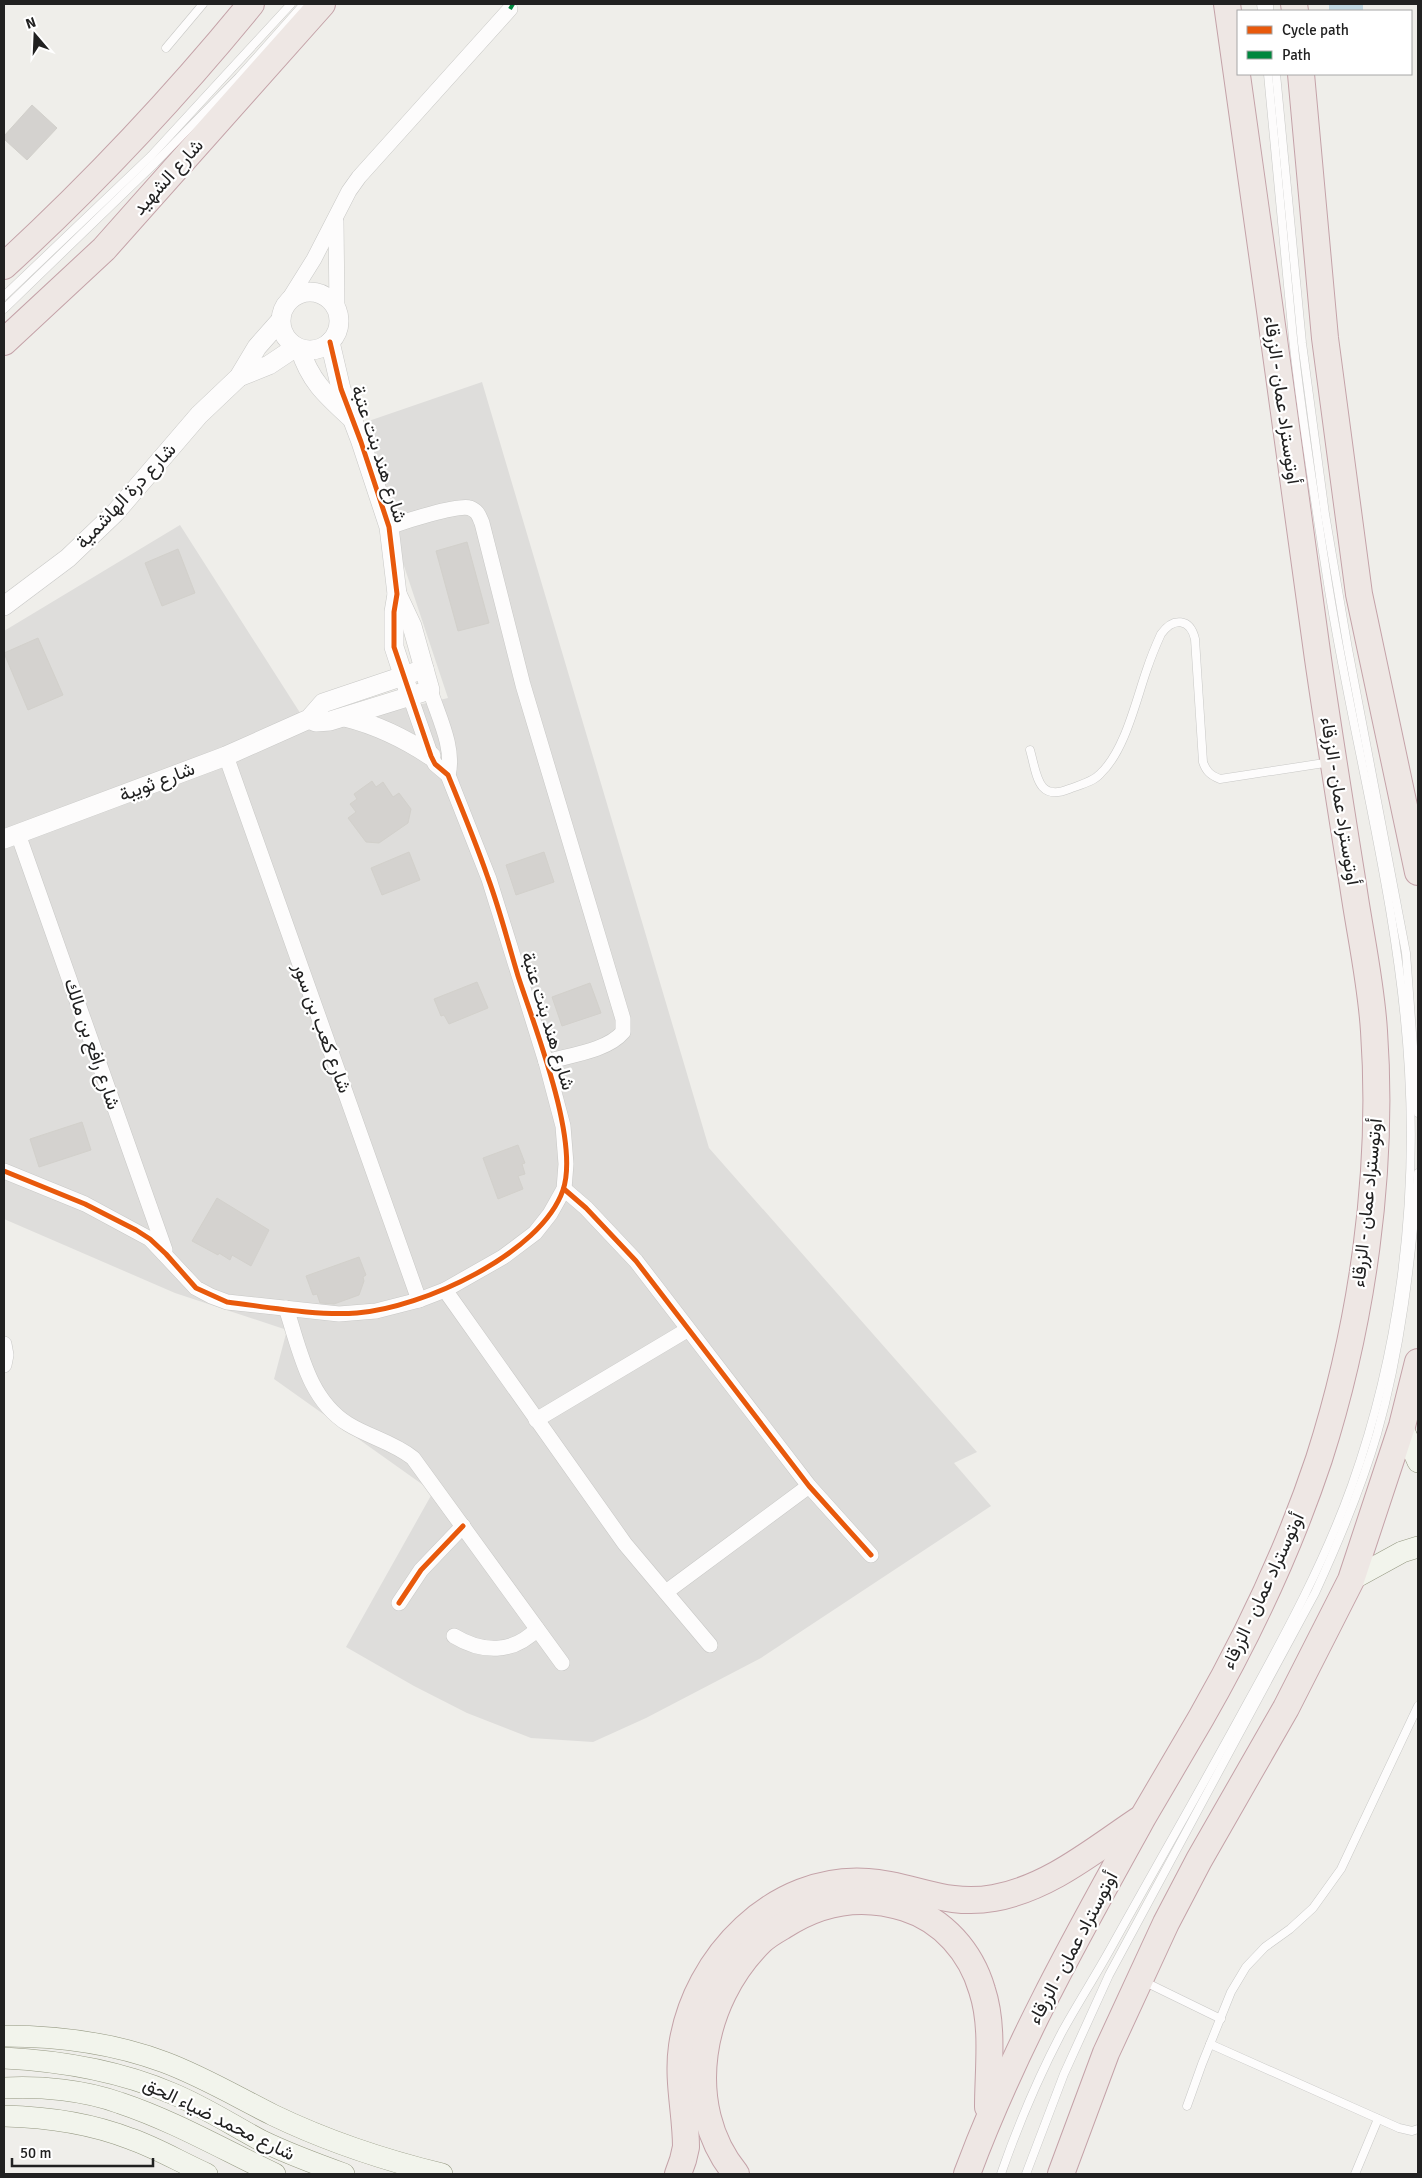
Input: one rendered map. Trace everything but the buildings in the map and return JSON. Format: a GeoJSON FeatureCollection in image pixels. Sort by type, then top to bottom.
{"type":"FeatureCollection","features":[{"type":"Feature","properties":{"kind":"highway"},"geometry":{"type":"LineString","coordinates":[[4,266],[63,212],[223,38],[251,4]]}},
{"type":"Feature","properties":{"kind":"highway","name":"شارع الشهيد"},"geometry":{"type":"LineString","coordinates":[[4,342],[104,249],[322,4]]}},
{"type":"Feature","properties":{"kind":"highway","name":"أوتوستراد عمان - الزرقاء"},"geometry":{"type":"LineString","coordinates":[[967,2174],[988,2117],[1014,2058],[1042,2002],[1228,1668],[1279,1565],[1319,1458],[1335,1403],[1356,1308],[1370,1213],[1375,1166],[1376,1071],[1370,986],[1333,762],[1227,4]]}},
{"type":"Feature","properties":{"kind":"highway"},"geometry":{"type":"LineString","coordinates":[[1301,75],[1324,338],[1359,594],[1418,872]]}},
{"type":"Feature","properties":{"kind":"highway"},"geometry":{"type":"LineString","coordinates":[[1061,2174],[1103,2062],[1139,1979],[1199,1860],[1286,1708],[1351,1580],[1402,1426],[1418,1362]]}},
{"type":"Feature","properties":{"kind":"highway"},"geometry":{"type":"LineString","coordinates":[[678,2174],[686,2148],[680,2060],[686,2025],[693,2004],[714,1964],[728,1946],[769,1908],[799,1891],[833,1882],[851,1881],[888,1885],[950,1900],[972,1901],[995,1898],[1024,1890],[1057,1875],[1144,1816]]}},
{"type":"Feature","properties":{"kind":"highway"},"geometry":{"type":"LineString","coordinates":[[736,2174],[720,2151],[712,2134],[703,2097],[702,2074],[708,2036],[720,2003],[737,1971],[762,1940],[810,1910],[828,1903],[860,1900],[895,1905],[913,1910],[930,1918],[958,1944],[969,1959],[980,1983],[987,2008],[988,2117]]}},
{"type":"Feature","properties":{"kind":"main road"},"geometry":{"type":"LineString","coordinates":[[1402,1426],[1418,1462]]}},
{"type":"Feature","properties":{"kind":"main road"},"geometry":{"type":"LineString","coordinates":[[1351,1580],[1402,1552],[1418,1547]]}},
{"type":"Feature","properties":{"kind":"main road"},"geometry":{"type":"LineString","coordinates":[[4,2036],[60,2039],[110,2046],[138,2053],[190,2072],[275,2116],[322,2136],[396,2162],[442,2174]]}},
{"type":"Feature","properties":{"kind":"main road","name":"شارع محمد ضياء الحق"},"geometry":{"type":"LineString","coordinates":[[4,2058],[77,2064],[140,2081],[200,2106],[299,2158],[344,2174]]}},
{"type":"Feature","properties":{"kind":"main road","name":"شارع محمد ضياء الحق"},"geometry":{"type":"LineString","coordinates":[[4,2088],[48,2089],[84,2094],[118,2102],[184,2129],[275,2174]]}},
{"type":"Feature","properties":{"kind":"main road"},"geometry":{"type":"LineString","coordinates":[[4,2116],[55,2119],[106,2130],[156,2149],[207,2174]]}},
{"type":"Feature","properties":{"kind":"street"},"geometry":{"type":"LineString","coordinates":[[336,217],[337,310],[339,327],[330,342],[321,348],[311,350],[298,348],[284,336],[280,321],[284,306],[349,191],[359,177],[510,8]]}},
{"type":"Feature","properties":{"kind":"street"},"geometry":{"type":"LineString","coordinates":[[289,299],[304,292],[312,291],[327,297],[337,310]]}},
{"type":"Feature","properties":{"kind":"street","name":"شارع درة الهاشمية"},"geometry":{"type":"LineString","coordinates":[[4,606],[68,558],[92,536],[143,483],[199,415],[239,376],[257,347],[280,321]]}},
{"type":"Feature","properties":{"kind":"street","name":"شارع هند بنت عتبة"},"geometry":{"type":"LineString","coordinates":[[330,342],[341,389],[361,442],[388,527],[398,594],[412,626],[448,748],[450,766],[448,775]]}},
{"type":"Feature","properties":{"kind":"street","name":"شارع درة الهاشمية"},"geometry":{"type":"LineString","coordinates":[[239,376],[269,365],[298,348]]}},
{"type":"Feature","properties":{"kind":"street","name":"شارع هند بنت عتبة"},"geometry":{"type":"LineString","coordinates":[[298,348],[314,381],[351,418]]}},
{"type":"Feature","properties":{"kind":"street"},"geometry":{"type":"LineString","coordinates":[[388,527],[416,518],[468,507],[477,512],[482,523],[523,685],[623,1019],[624,1032],[617,1039],[546,1062]]}},
{"type":"Feature","properties":{"kind":"street","name":"شارع هند بنت عتبة"},"geometry":{"type":"LineString","coordinates":[[4,1171],[85,1204],[150,1239],[196,1288],[211,1296],[227,1302],[340,1314],[376,1311],[419,1300],[445,1290],[503,1257],[535,1233],[550,1214],[564,1189],[566,1144],[558,1103],[489,878],[448,775],[435,764],[431,756],[403,676],[394,647],[393,630],[398,594]]}},
{"type":"Feature","properties":{"kind":"street","name":"شارع ثويبة"},"geometry":{"type":"LineString","coordinates":[[11,837],[226,756],[309,719],[323,704],[424,669]]}},
{"type":"Feature","properties":{"kind":"street","name":"شارع ثويبة"},"geometry":{"type":"LineString","coordinates":[[309,719],[323,723],[430,690]]}},
{"type":"Feature","properties":{"kind":"street"},"geometry":{"type":"LineString","coordinates":[[345,717],[399,736],[431,756]]}},
{"type":"Feature","properties":{"kind":"street","name":"شارع كعب بن سور"},"geometry":{"type":"LineString","coordinates":[[226,756],[419,1300]]}},
{"type":"Feature","properties":{"kind":"street","name":"شارع رافع بن مالك"},"geometry":{"type":"LineString","coordinates":[[11,837],[166,1254]]}},
{"type":"Feature","properties":{"kind":"street"},"geometry":{"type":"LineString","coordinates":[[564,1189],[598,1220],[636,1261],[687,1330],[809,1486],[871,1555]]}},
{"type":"Feature","properties":{"kind":"street"},"geometry":{"type":"LineString","coordinates":[[445,1290],[625,1544],[710,1645]]}},
{"type":"Feature","properties":{"kind":"street"},"geometry":{"type":"LineString","coordinates":[[286,1308],[310,1381],[326,1406],[350,1425],[395,1446],[413,1458],[562,1663]]}},
{"type":"Feature","properties":{"kind":"street"},"geometry":{"type":"LineString","coordinates":[[536,1420],[687,1330]]}},
{"type":"Feature","properties":{"kind":"street"},"geometry":{"type":"LineString","coordinates":[[4,1344],[6,1355],[4,1365]]}},
{"type":"Feature","properties":{"kind":"street"},"geometry":{"type":"LineString","coordinates":[[666,1592],[809,1486]]}},
{"type":"Feature","properties":{"kind":"street"},"geometry":{"type":"LineString","coordinates":[[399,1603],[421,1570],[463,1526]]}},
{"type":"Feature","properties":{"kind":"street"},"geometry":{"type":"LineString","coordinates":[[454,1636],[474,1646],[497,1649],[519,1643],[537,1629]]}},
{"type":"Feature","properties":{"kind":"lane"},"geometry":{"type":"LineString","coordinates":[[166,48],[203,4]]}},
{"type":"Feature","properties":{"kind":"lane"},"geometry":{"type":"LineString","coordinates":[[4,296],[151,156],[291,4]]}},
{"type":"Feature","properties":{"kind":"lane"},"geometry":{"type":"LineString","coordinates":[[4,309],[155,164],[304,4]]}},
{"type":"Feature","properties":{"kind":"lane"},"geometry":{"type":"LineString","coordinates":[[1001,2174],[1025,2110],[1062,2032],[1278,1648],[1336,1529],[1359,1463],[1380,1389],[1390,1348],[1403,1260],[1408,1214],[1411,1126],[1409,1066],[1403,1010],[1389,909],[1339,650],[1322,545],[1294,344],[1268,75]]}},
{"type":"Feature","properties":{"kind":"lane"},"geometry":{"type":"LineString","coordinates":[[1276,75],[1302,343],[1326,514],[1348,649],[1406,953],[1418,1113]]}},
{"type":"Feature","properties":{"kind":"lane"},"geometry":{"type":"LineString","coordinates":[[1030,750],[1041,787],[1047,792],[1062,792],[1100,775],[1118,749],[1126,731],[1161,634],[1166,627],[1175,622],[1185,623],[1192,629],[1195,639],[1203,762],[1206,770],[1212,776],[1220,779],[1333,762]]}},
{"type":"Feature","properties":{"kind":"lane"},"geometry":{"type":"LineString","coordinates":[[1026,2174],[1064,2074],[1108,1975],[1315,1593],[1342,1533],[1377,1433],[1396,1352],[1404,1307],[1418,1173]]}},
{"type":"Feature","properties":{"kind":"lane"},"geometry":{"type":"LineString","coordinates":[[1187,2106],[1231,1992],[1246,1967],[1265,1947],[1302,1919],[1333,1883],[1418,1706]]}},
{"type":"Feature","properties":{"kind":"lane"},"geometry":{"type":"LineString","coordinates":[[1139,1979],[1221,2019]]}},
{"type":"Feature","properties":{"kind":"lane"},"geometry":{"type":"LineString","coordinates":[[1210,2044],[1378,2119],[1405,2130],[1418,2130]]}},
{"type":"Feature","properties":{"kind":"lane"},"geometry":{"type":"LineString","coordinates":[[1355,2174],[1378,2119]]}},
{"type":"Feature","properties":{"kind":"shaded area"},"geometry":{"type":"Polygon","coordinates":[[[482,382],[709,1148],[977,1452],[954,1463],[991,1506],[761,1658],[646,1718],[593,1742],[531,1738],[467,1713],[414,1686],[346,1647],[433,1492],[274,1379],[287,1330],[175,1293],[4,1219],[4,631],[180,525],[311,730],[448,698],[357,425],[482,382]]]}},
{"type":"Feature","properties":{"kind":"waterway"},"geometry":{"type":"LineString","coordinates":[[1346,4],[1346,10]]}},
{"type":"Feature","properties":{"kind":"marked path"},"geometry":{"type":"LineString","coordinates":[[510,9],[513,4]]}},
{"type":"Feature","properties":{"kind":"cycle path"},"geometry":{"type":"LineString","coordinates":[[4,1171],[85,1204],[136,1230],[150,1239],[166,1254],[196,1288],[227,1302],[341,1314],[384,1309],[414,1301],[476,1274],[505,1256],[531,1236],[550,1213],[563,1190],[567,1169],[565,1143],[553,1083],[544,1052],[479,852],[448,775],[435,764],[431,756],[394,647],[394,612],[397,594],[389,527],[341,389],[330,342]]}},
{"type":"Feature","properties":{"kind":"cycle path"},"geometry":{"type":"LineString","coordinates":[[564,1189],[586,1208],[636,1261],[809,1486],[871,1555]]}},
{"type":"Feature","properties":{"kind":"cycle path"},"geometry":{"type":"LineString","coordinates":[[399,1603],[421,1570],[463,1526]]}}]}
